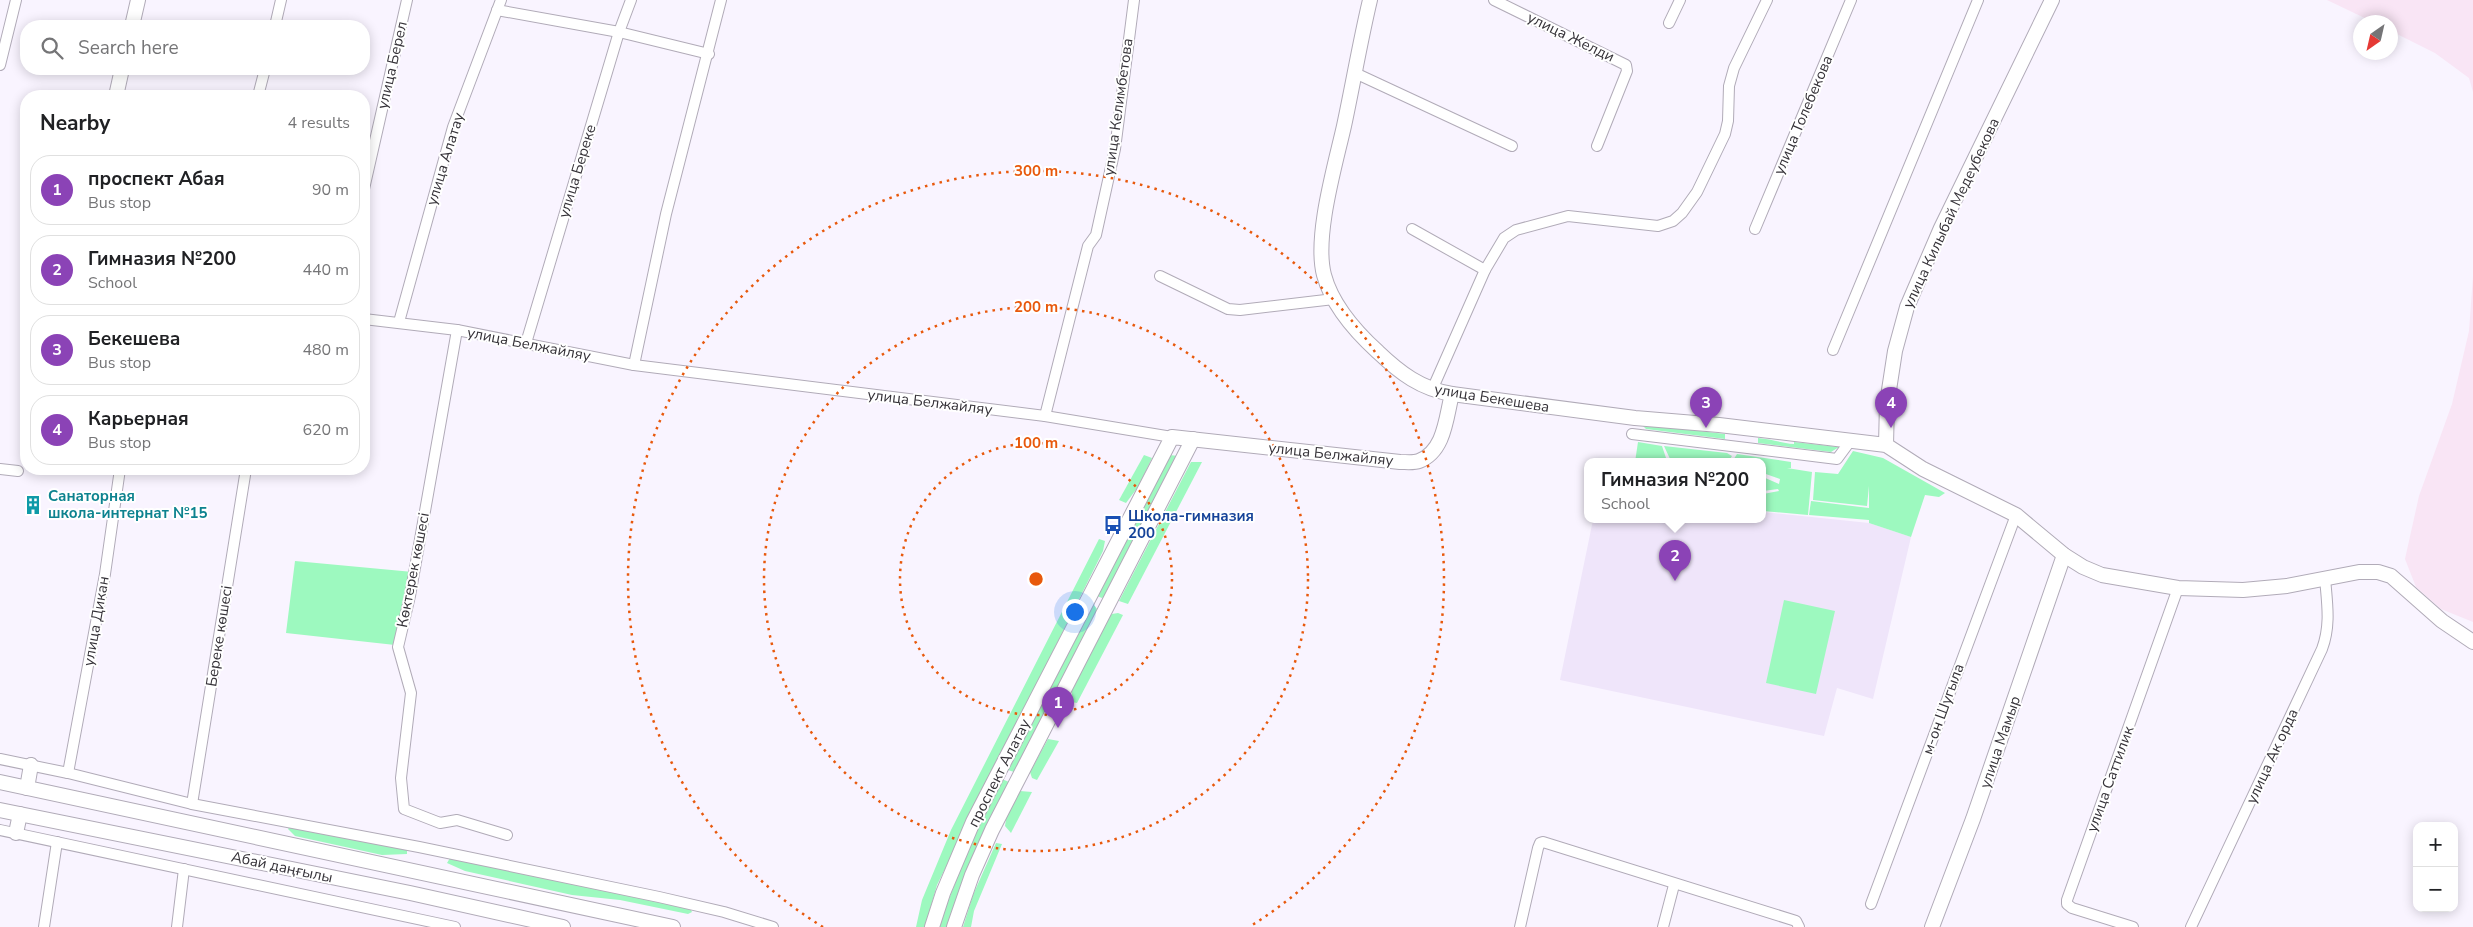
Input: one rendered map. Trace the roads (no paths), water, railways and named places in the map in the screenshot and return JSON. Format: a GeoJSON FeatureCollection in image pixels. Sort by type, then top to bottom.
{"type":"FeatureCollection","features":[{"type":"Feature","properties":{"kind":"main road"},"geometry":{"type":"LineString","coordinates":[[133,20],[138,0]]}},
{"type":"Feature","properties":{"kind":"main road","name":"улица Бекешева"},"geometry":{"type":"LineString","coordinates":[[1370,0],[1326,208],[1322,247],[1324,275],[1334,299],[1351,324],[1368,343],[1411,380],[1432,390],[1452,394],[1635,418],[1886,445]]}},
{"type":"Feature","properties":{"kind":"main road","name":"улица Килыбай Медеубекова"},"geometry":{"type":"LineString","coordinates":[[1886,445],[1887,403],[1895,351],[1907,307],[1941,228],[2052,0]]}},
{"type":"Feature","properties":{"kind":"main road"},"geometry":{"type":"LineString","coordinates":[[117,90],[121,75]]}},
{"type":"Feature","properties":{"kind":"main road","name":"улица Белжайляу"},"geometry":{"type":"LineString","coordinates":[[1172,437],[1400,462],[1419,461],[1434,452],[1440,440],[1452,394]]}},
{"type":"Feature","properties":{"kind":"main road","name":"проспект Алатау"},"geometry":{"type":"LineString","coordinates":[[932,927],[943,893],[970,830],[1172,437]]}},
{"type":"Feature","properties":{"kind":"main road","name":"проспект Алатау"},"geometry":{"type":"LineString","coordinates":[[954,927],[976,866],[1019,778],[1193,439]]}},
{"type":"Feature","properties":{"kind":"main road"},"geometry":{"type":"LineString","coordinates":[[1886,445],[1923,469],[2016,515],[2064,555],[2083,567],[2102,574],[2178,588],[2243,590],[2287,586],[2360,572],[2378,572],[2390,576],[2442,621],[2473,642]]}},
{"type":"Feature","properties":{"kind":"main road","name":"улица Мамыр"},"geometry":{"type":"LineString","coordinates":[[1932,927],[1992,765],[2064,555]]}},
{"type":"Feature","properties":{"kind":"main road"},"geometry":{"type":"LineString","coordinates":[[1088,598],[1107,604]]}},
{"type":"Feature","properties":{"kind":"main road"},"geometry":{"type":"LineString","coordinates":[[28,788],[31,765]]}},
{"type":"Feature","properties":{"kind":"main road"},"geometry":{"type":"LineString","coordinates":[[999,771],[1019,778]]}},
{"type":"Feature","properties":{"kind":"main road"},"geometry":{"type":"LineString","coordinates":[[0,782],[630,922],[673,927]]}},
{"type":"Feature","properties":{"kind":"main road","name":"Абай даңғылы"},"geometry":{"type":"LineString","coordinates":[[0,810],[410,893],[563,927]]}},
{"type":"Feature","properties":{"kind":"main road"},"geometry":{"type":"LineString","coordinates":[[16,833],[20,814]]}},
{"type":"Feature","properties":{"kind":"street"},"geometry":{"type":"LineString","coordinates":[[0,65],[16,0]]}},
{"type":"Feature","properties":{"kind":"street"},"geometry":{"type":"LineString","coordinates":[[276,20],[281,0]]}},
{"type":"Feature","properties":{"kind":"street","name":"улица Берел"},"geometry":{"type":"LineString","coordinates":[[370,163],[407,0]]}},
{"type":"Feature","properties":{"kind":"street","name":"улица Береке"},"geometry":{"type":"LineString","coordinates":[[526,343],[619,32],[631,0]]}},
{"type":"Feature","properties":{"kind":"street"},"geometry":{"type":"LineString","coordinates":[[634,365],[666,214],[721,0]]}},
{"type":"Feature","properties":{"kind":"street","name":"улица Келимбетова"},"geometry":{"type":"LineString","coordinates":[[1045,416],[1088,246],[1096,235],[1115,149],[1134,0]]}},
{"type":"Feature","properties":{"kind":"street","name":"улица Желди"},"geometry":{"type":"LineString","coordinates":[[1494,0],[1626,65],[1626,71],[1596,146]]}},
{"type":"Feature","properties":{"kind":"street"},"geometry":{"type":"LineString","coordinates":[[1668,23],[1680,0]]}},
{"type":"Feature","properties":{"kind":"street"},"geometry":{"type":"LineString","coordinates":[[1432,390],[1485,270],[1504,238],[1516,230],[1568,216],[1658,226],[1673,221],[1697,192],[1726,134],[1729,86],[1734,68],[1767,0]]}},
{"type":"Feature","properties":{"kind":"street","name":"улица Толебекова"},"geometry":{"type":"LineString","coordinates":[[1755,229],[1851,0]]}},
{"type":"Feature","properties":{"kind":"street"},"geometry":{"type":"LineString","coordinates":[[1833,350],[1978,0]]}},
{"type":"Feature","properties":{"kind":"street"},"geometry":{"type":"LineString","coordinates":[[499,5],[708,54]]}},
{"type":"Feature","properties":{"kind":"street","name":"улица Алатау"},"geometry":{"type":"LineString","coordinates":[[399,322],[453,127],[499,5]]}},
{"type":"Feature","properties":{"kind":"street"},"geometry":{"type":"LineString","coordinates":[[1355,73],[1512,146]]}},
{"type":"Feature","properties":{"kind":"street"},"geometry":{"type":"LineString","coordinates":[[259,90],[263,75]]}},
{"type":"Feature","properties":{"kind":"street"},"geometry":{"type":"LineString","coordinates":[[1412,229],[1485,270]]}},
{"type":"Feature","properties":{"kind":"street"},"geometry":{"type":"LineString","coordinates":[[1160,276],[1228,310],[1334,299]]}},
{"type":"Feature","properties":{"kind":"street","name":"улица Белжайляу"},"geometry":{"type":"LineString","coordinates":[[370,320],[457,330],[634,365],[1045,416],[1172,437]]}},
{"type":"Feature","properties":{"kind":"street","name":"Көктерек көшесі"},"geometry":{"type":"LineString","coordinates":[[457,330],[410,596],[398,647],[411,693],[401,778],[404,809],[440,823],[457,820],[507,835]]}},
{"type":"Feature","properties":{"kind":"street"},"geometry":{"type":"LineString","coordinates":[[1632,434],[1838,459],[1851,440]]}},
{"type":"Feature","properties":{"kind":"street"},"geometry":{"type":"LineString","coordinates":[[0,469],[18,471]]}},
{"type":"Feature","properties":{"kind":"street","name":"улица Дикан"},"geometry":{"type":"LineString","coordinates":[[68,772],[105,574],[119,475]]}},
{"type":"Feature","properties":{"kind":"street","name":"Береке көшесі"},"geometry":{"type":"LineString","coordinates":[[192,804],[245,475]]}},
{"type":"Feature","properties":{"kind":"street","name":"м-он Шугыла"},"geometry":{"type":"LineString","coordinates":[[1871,904],[2016,515]]}},
{"type":"Feature","properties":{"kind":"street","name":"улица Ак орда"},"geometry":{"type":"LineString","coordinates":[[2191,927],[2328,634],[2329,618],[2325,578]]}},
{"type":"Feature","properties":{"kind":"street","name":"улица Саттилик"},"geometry":{"type":"LineString","coordinates":[[2134,927],[2072,908],[2067,904],[2067,900],[2178,588]]}},
{"type":"Feature","properties":{"kind":"street"},"geometry":{"type":"LineString","coordinates":[[0,759],[68,772],[192,804],[447,853],[659,897],[724,912],[773,927]]}},
{"type":"Feature","properties":{"kind":"street"},"geometry":{"type":"LineString","coordinates":[[0,830],[455,927]]}},
{"type":"Feature","properties":{"kind":"street"},"geometry":{"type":"LineString","coordinates":[[44,927],[56,842]]}},
{"type":"Feature","properties":{"kind":"street"},"geometry":{"type":"LineString","coordinates":[[1520,927],[1540,843],[1547,842],[1674,885],[1796,921],[1799,926]]}},
{"type":"Feature","properties":{"kind":"street"},"geometry":{"type":"LineString","coordinates":[[177,927],[184,869]]}},
{"type":"Feature","properties":{"kind":"street"},"geometry":{"type":"LineString","coordinates":[[1663,927],[1674,885]]}},
{"type":"Feature","properties":{"kind":"place","name":"Бекешева"},"geometry":{"type":"Point","coordinates":[1706,428]}},
{"type":"Feature","properties":{"kind":"place","name":"Карьерная"},"geometry":{"type":"Point","coordinates":[1891,428]}},
{"type":"Feature","properties":{"kind":"place","name":"Санаторная школа-интернат №15"},"geometry":{"type":"Point","coordinates":[33,505]}},
{"type":"Feature","properties":{"kind":"place","name":"Школа-гимназия 200"},"geometry":{"type":"Point","coordinates":[1113,525]}},
{"type":"Feature","properties":{"kind":"place","name":"Гимназия №200"},"geometry":{"type":"Point","coordinates":[1675,581]}},
{"type":"Feature","properties":{"kind":"place","name":"проспект Абая"},"geometry":{"type":"Point","coordinates":[1058,728]}}]}
